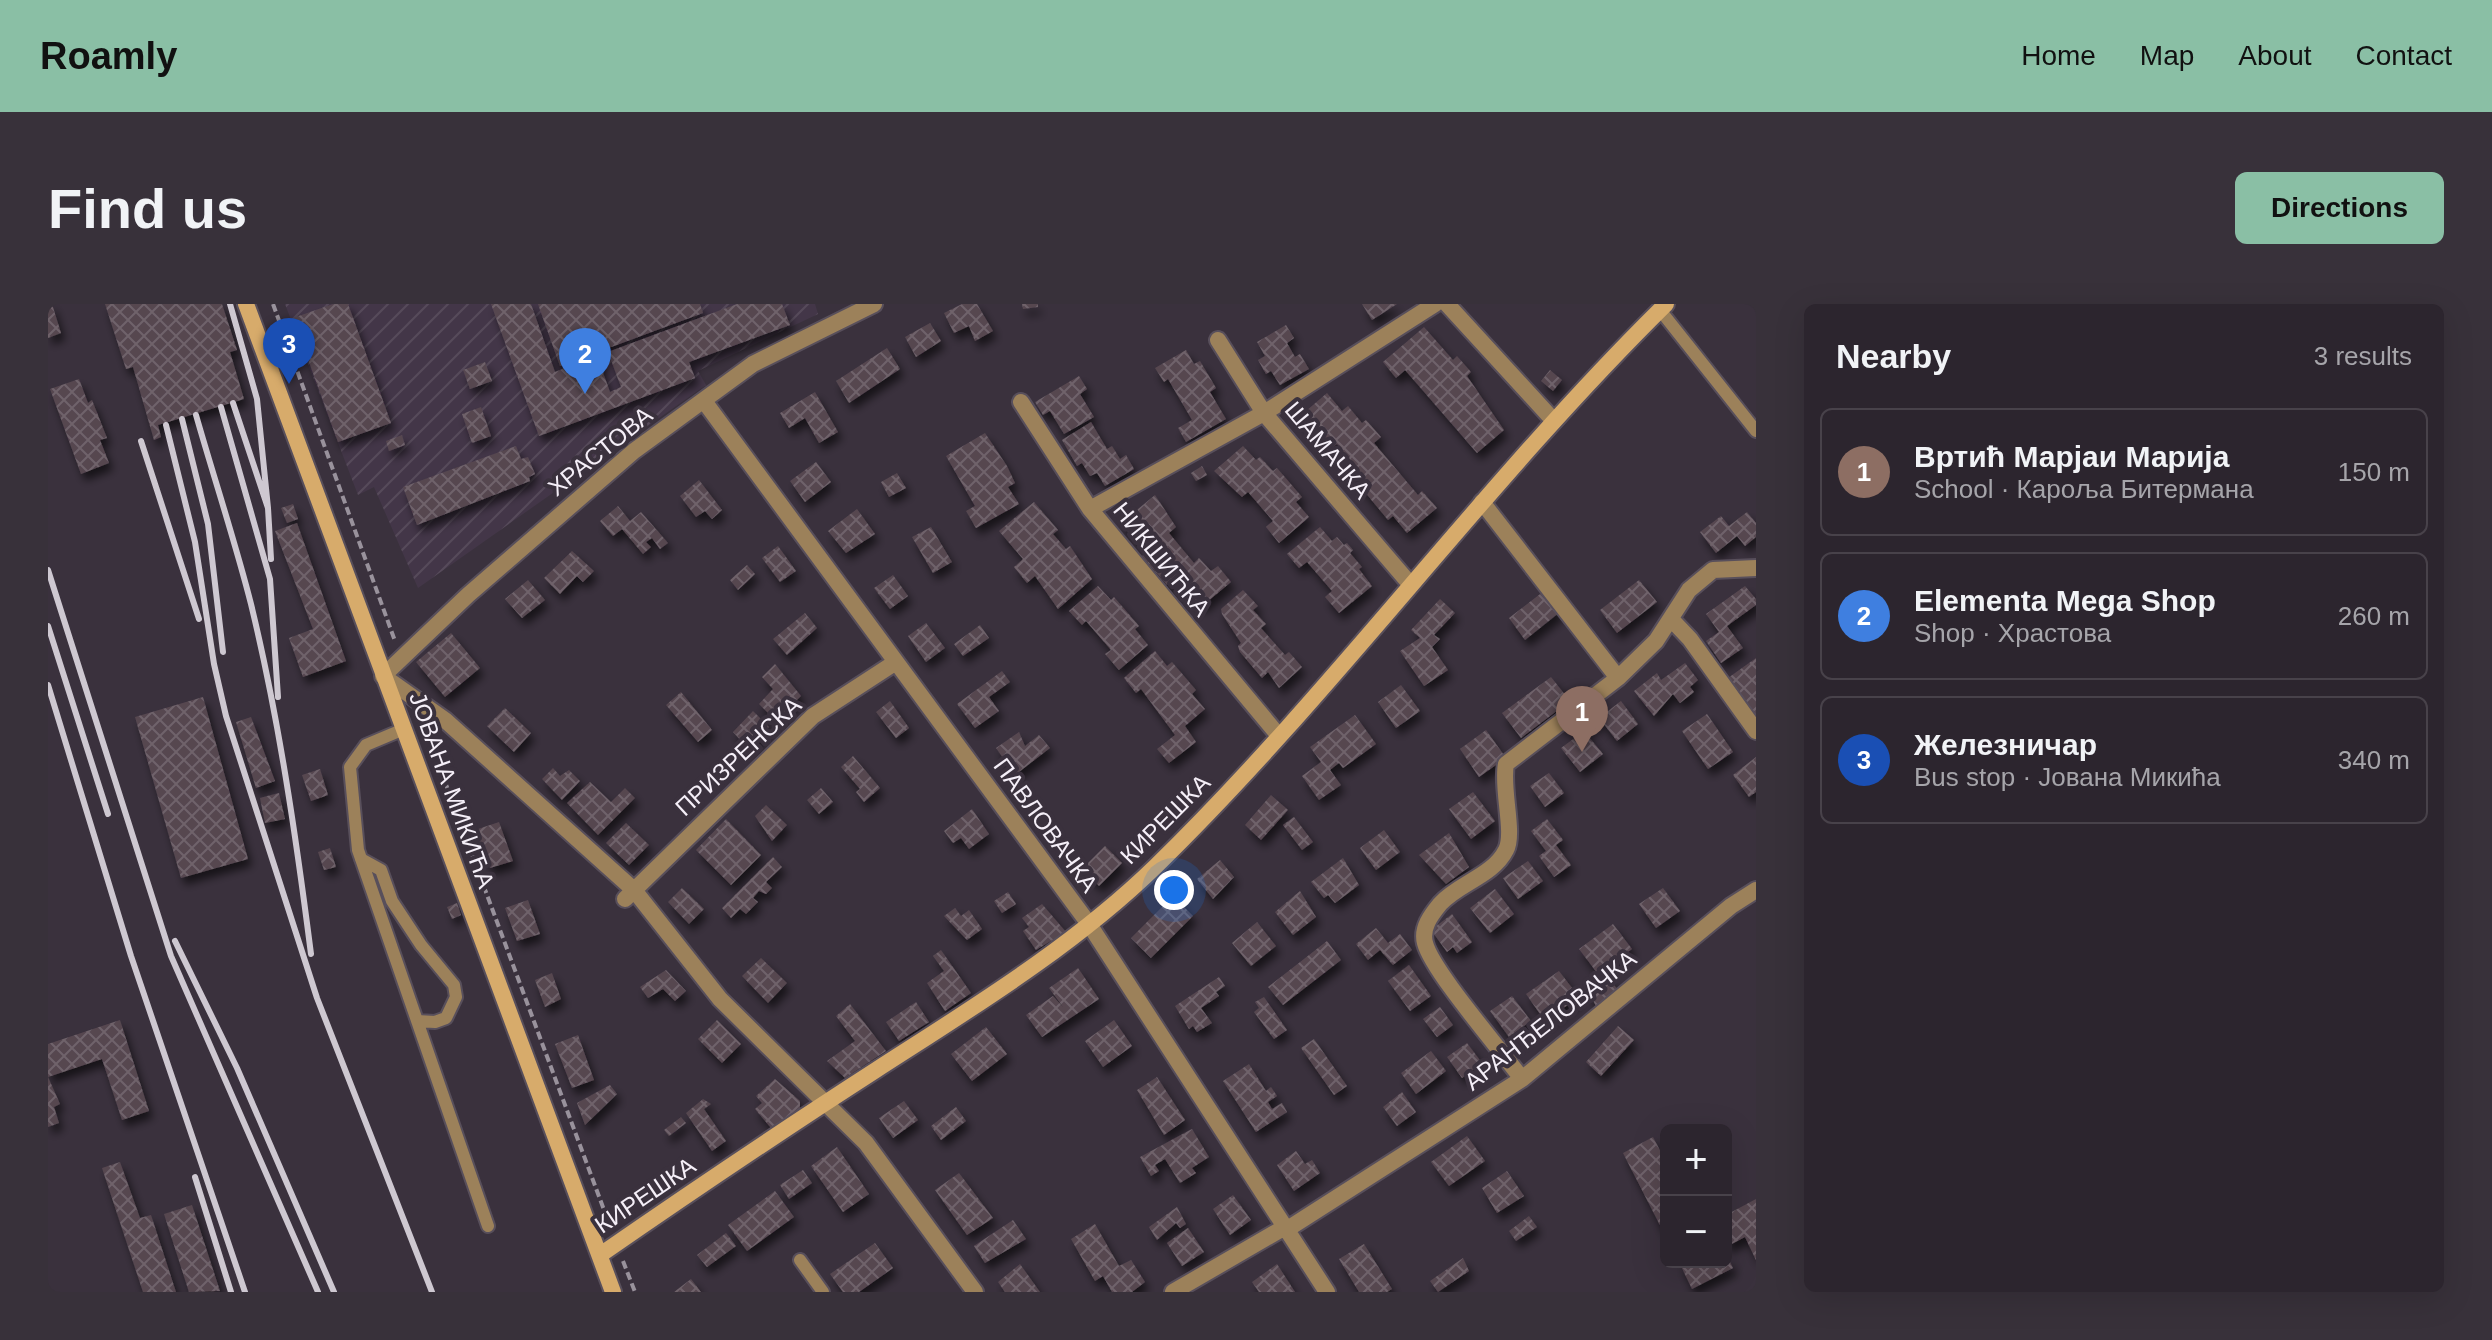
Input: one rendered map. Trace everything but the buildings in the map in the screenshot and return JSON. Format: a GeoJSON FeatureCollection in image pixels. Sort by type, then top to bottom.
{"type":"FeatureCollection","features":[{"type":"Feature","properties":{"kind":"street","name":"ЈОВАНА МИКИЋА"},"geometry":{"type":"LineString","coordinates":[[246,304],[613,1292]]}},
{"type":"Feature","properties":{"kind":"street","name":"ХРАСТОВА"},"geometry":{"type":"LineString","coordinates":[[383,676],[555,518],[634,451],[753,364],[874,304]]}},
{"type":"Feature","properties":{"kind":"street"},"geometry":{"type":"LineString","coordinates":[[1090,509],[1264,413],[1435,304]]}},
{"type":"Feature","properties":{"kind":"street"},"geometry":{"type":"LineString","coordinates":[[1447,304],[1554,421]]}},
{"type":"Feature","properties":{"kind":"street","name":"КИРЕШКА"},"geometry":{"type":"LineString","coordinates":[[600,1255],[949,1023],[1089,924],[1155,867],[1279,736],[1554,421],[1663,307]]}},
{"type":"Feature","properties":{"kind":"street","name":"ШАМАЧКА"},"geometry":{"type":"LineString","coordinates":[[1218,340],[1264,413],[1410,584]]}},
{"type":"Feature","properties":{"kind":"street","name":"ПАВЛОВАЧКА"},"geometry":{"type":"LineString","coordinates":[[704,401],[1089,924],[1327,1292]]}},
{"type":"Feature","properties":{"kind":"street","name":"НИКШИЋКА"},"geometry":{"type":"LineString","coordinates":[[1021,402],[1090,509],[1279,736]]}},
{"type":"Feature","properties":{"kind":"street"},"geometry":{"type":"LineString","coordinates":[[1482,502],[1618,678]]}},
{"type":"Feature","properties":{"kind":"street"},"geometry":{"type":"LineString","coordinates":[[1522,1079],[1436,963],[1425,942],[1426,925],[1442,902],[1498,862],[1509,846],[1502,780],[1506,764],[1618,678],[1656,641],[1689,590],[1713,570],[1756,568]]}},
{"type":"Feature","properties":{"kind":"street"},"geometry":{"type":"LineString","coordinates":[[1671,619],[1690,639],[1756,731]]}},
{"type":"Feature","properties":{"kind":"street","name":"ПРИЗРЕНСКА"},"geometry":{"type":"LineString","coordinates":[[629,894],[813,716],[896,662]]}},
{"type":"Feature","properties":{"kind":"street"},"geometry":{"type":"LineString","coordinates":[[383,676],[445,720],[629,894],[720,999],[823,1104],[866,1143],[975,1292]]}},
{"type":"Feature","properties":{"kind":"street","name":"АРАНЂЕЛОВАЧКА"},"geometry":{"type":"LineString","coordinates":[[1173,1292],[1286,1228],[1522,1079],[1731,906],[1756,890]]}},
{"type":"Feature","properties":{"kind":"lane"},"geometry":{"type":"LineString","coordinates":[[1663,307],[1756,431]]}},
{"type":"Feature","properties":{"kind":"lane"},"geometry":{"type":"LineString","coordinates":[[404,729],[366,745],[350,767],[361,859],[488,1226]]}},
{"type":"Feature","properties":{"kind":"lane"},"geometry":{"type":"LineString","coordinates":[[361,859],[381,870],[392,901],[454,985],[456,997],[446,1018],[435,1022],[417,1021]]}},
{"type":"Feature","properties":{"kind":"lane"},"geometry":{"type":"LineString","coordinates":[[800,1260],[823,1292]]}},
{"type":"Feature","properties":{"kind":"path"},"geometry":{"type":"LineString","coordinates":[[273,304],[401,659]]}},
{"type":"Feature","properties":{"kind":"path"},"geometry":{"type":"LineString","coordinates":[[425,727],[635,1292]]}},
{"type":"Feature","properties":{"kind":"shaded area"},"geometry":{"type":"Polygon","coordinates":[[[285,304],[815,304],[818,314],[698,371],[706,385],[418,588],[374,487],[358,495],[285,304]]]}},
{"type":"Feature","properties":{"kind":"railway"},"geometry":{"type":"LineString","coordinates":[[230,304],[257,399],[268,508]]}},
{"type":"Feature","properties":{"kind":"railway"},"geometry":{"type":"LineString","coordinates":[[233,403],[268,508],[271,559]]}},
{"type":"Feature","properties":{"kind":"railway"},"geometry":{"type":"LineString","coordinates":[[221,407],[270,579],[278,697]]}},
{"type":"Feature","properties":{"kind":"railway"},"geometry":{"type":"LineString","coordinates":[[196,415],[261,647],[286,778],[311,954]]}},
{"type":"Feature","properties":{"kind":"railway"},"geometry":{"type":"LineString","coordinates":[[182,419],[208,524],[223,652]]}},
{"type":"Feature","properties":{"kind":"railway"},"geometry":{"type":"LineString","coordinates":[[166,425],[195,542],[214,664],[226,716],[317,998],[432,1292]]}},
{"type":"Feature","properties":{"kind":"railway"},"geometry":{"type":"LineString","coordinates":[[141,441],[199,619]]}},
{"type":"Feature","properties":{"kind":"railway"},"geometry":{"type":"LineString","coordinates":[[48,570],[171,956],[318,1292]]}},
{"type":"Feature","properties":{"kind":"railway"},"geometry":{"type":"LineString","coordinates":[[48,626],[108,814]]}},
{"type":"Feature","properties":{"kind":"railway"},"geometry":{"type":"LineString","coordinates":[[48,685],[131,956],[245,1292]]}},
{"type":"Feature","properties":{"kind":"railway"},"geometry":{"type":"LineString","coordinates":[[175,941],[237,1068],[334,1292]]}},
{"type":"Feature","properties":{"kind":"railway"},"geometry":{"type":"LineString","coordinates":[[195,1177],[231,1292]]}},
{"type":"Feature","properties":{"kind":"place","name":"Железничар"},"geometry":{"type":"Point","coordinates":[289,384]}},
{"type":"Feature","properties":{"kind":"place","name":"Elementa Mega Shop"},"geometry":{"type":"Point","coordinates":[585,394]}},
{"type":"Feature","properties":{"kind":"place","name":"Вртић Марјаи Марија"},"geometry":{"type":"Point","coordinates":[1582,752]}}]}
